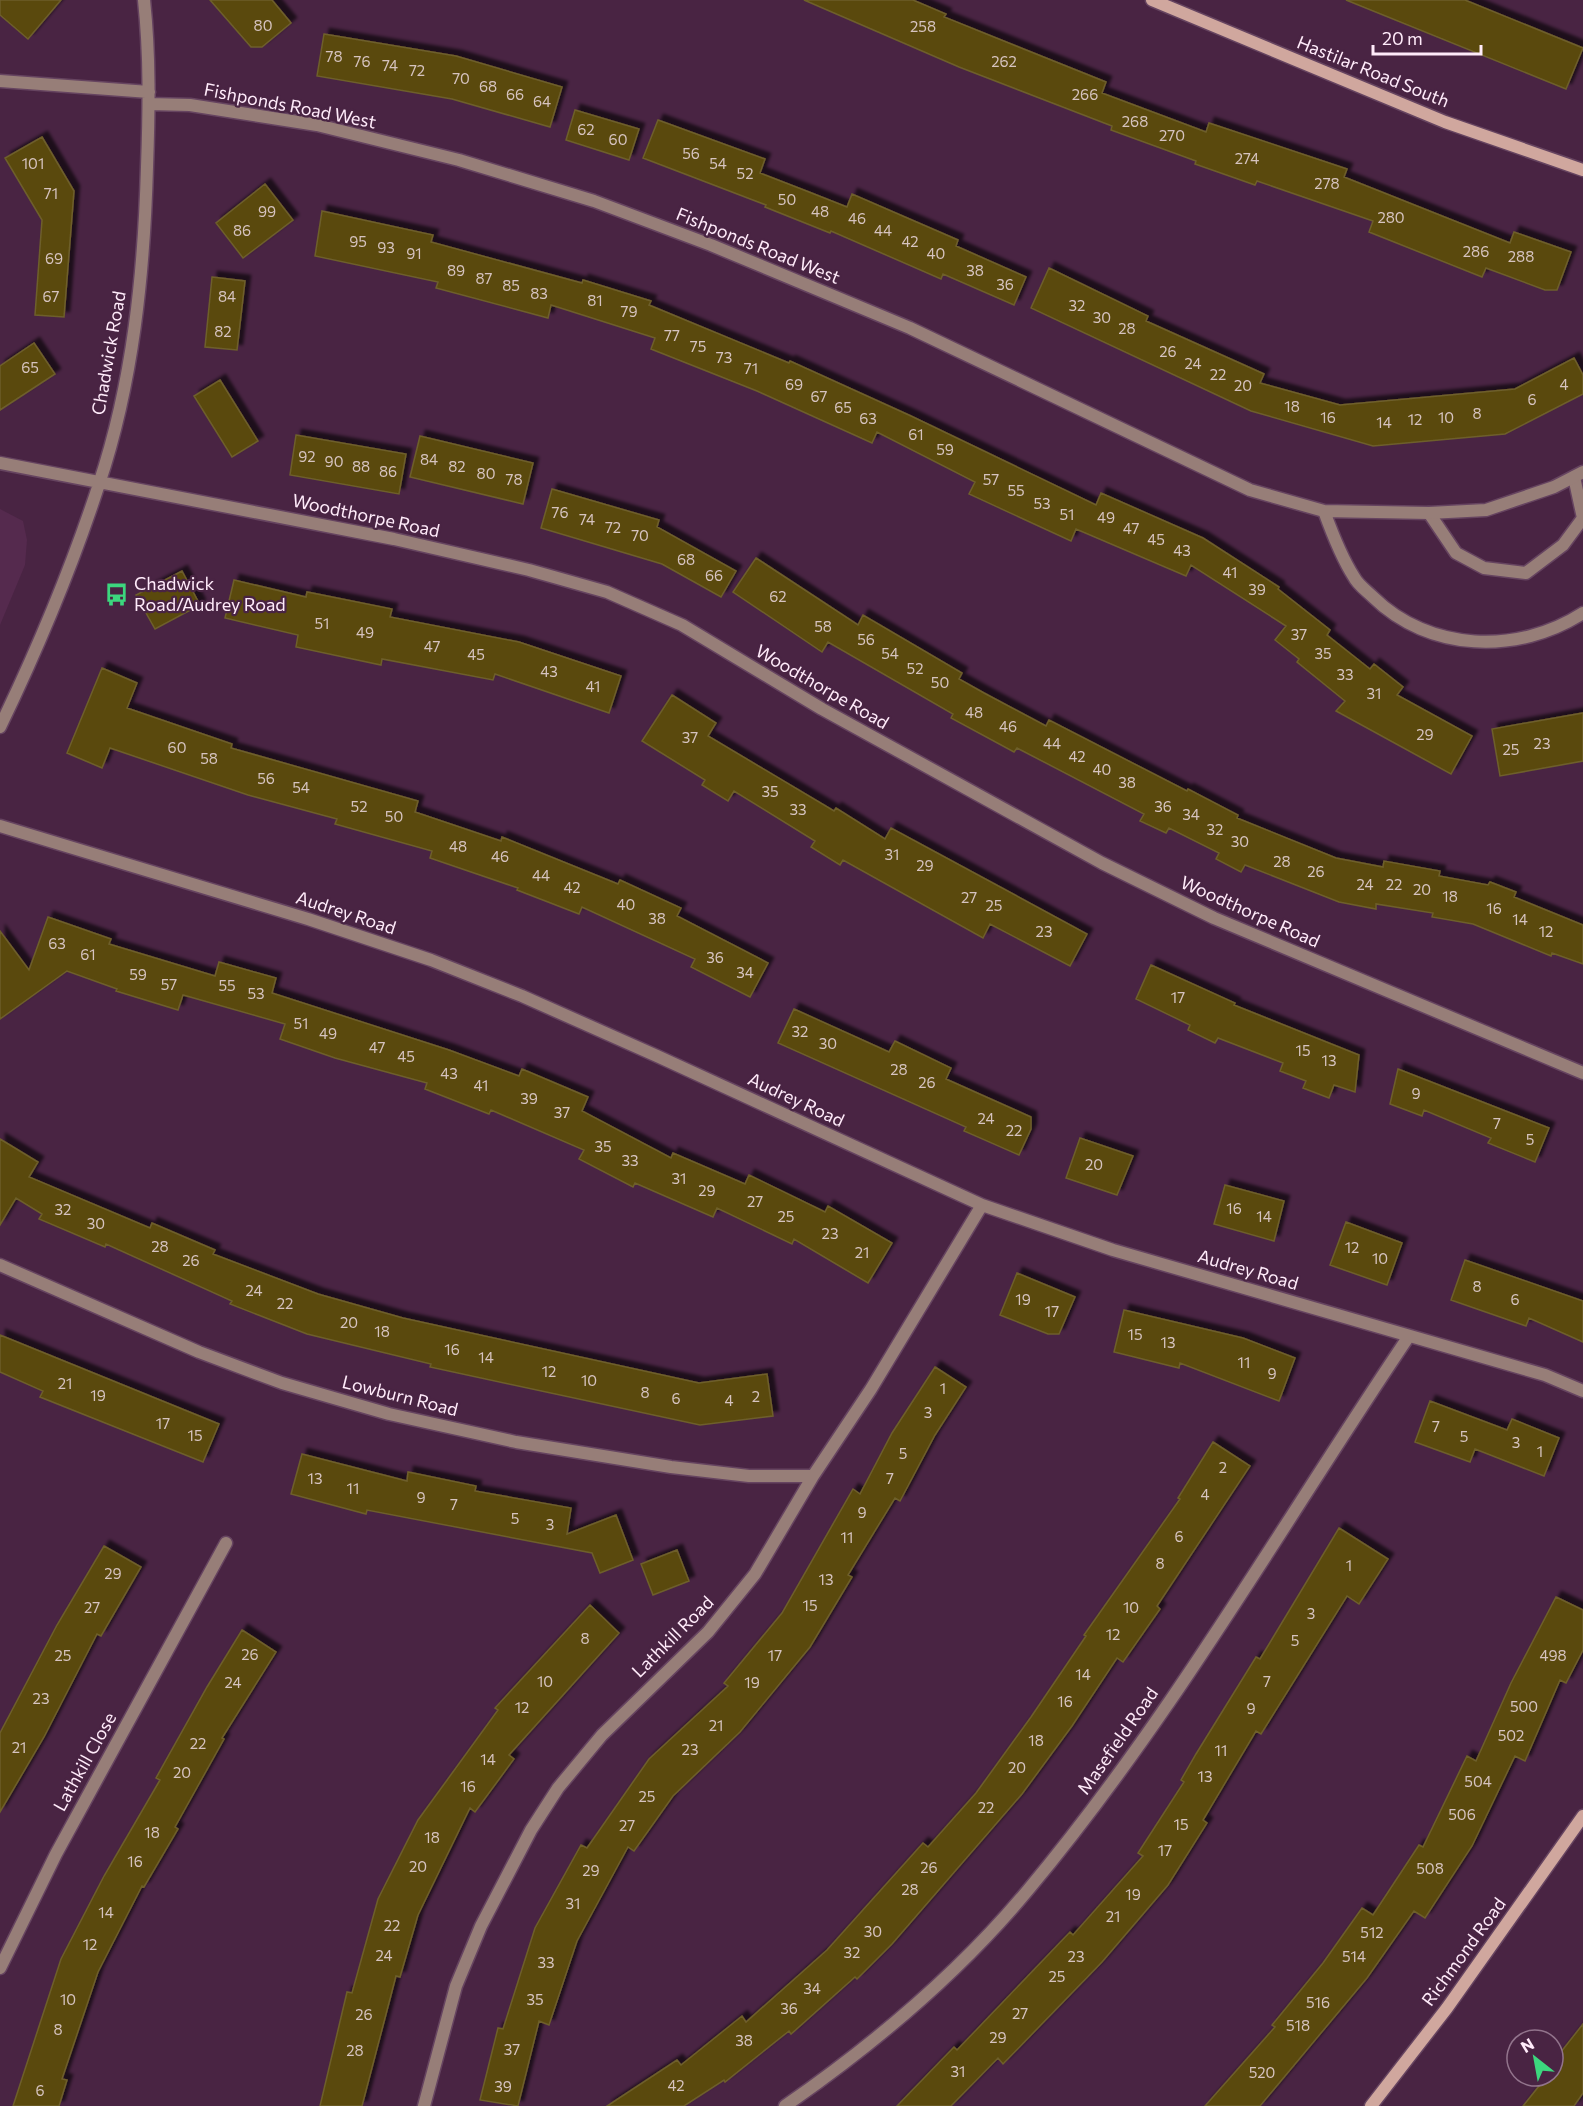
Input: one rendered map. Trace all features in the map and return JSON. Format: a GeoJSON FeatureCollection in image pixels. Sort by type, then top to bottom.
{"type":"FeatureCollection","features":[{"type":"Feature","properties":{"kind":"street","name":"Chadwick Road"},"geometry":{"type":"LineString","coordinates":[[0,727],[36,651],[100,483],[129,368],[145,250],[149,98],[144,0]]}},
{"type":"Feature","properties":{"kind":"street","name":"Hastilar Road South"},"geometry":{"type":"LineString","coordinates":[[1152,0],[1445,122],[1583,170]]}},
{"type":"Feature","properties":{"kind":"street","name":"Fishponds Road West"},"geometry":{"type":"LineString","coordinates":[[0,81],[149,98],[317,125],[459,160],[594,201],[711,245],[910,328],[1250,490],[1324,511],[1429,513],[1486,510],[1554,487],[1578,475]]}},
{"type":"Feature","properties":{"kind":"street","name":"Woodthorpe Road"},"geometry":{"type":"LineString","coordinates":[[0,463],[394,539],[529,570],[607,591],[682,625],[832,714],[1102,863],[1214,918],[1504,1037],[1583,1073]]}},
{"type":"Feature","properties":{"kind":"street"},"geometry":{"type":"LineString","coordinates":[[1429,513],[1456,553],[1484,568],[1526,573],[1563,545],[1582,518],[1578,475]]}},
{"type":"Feature","properties":{"kind":"street"},"geometry":{"type":"LineString","coordinates":[[1324,511],[1354,579],[1387,611],[1428,633],[1474,643],[1521,640],[1569,622],[1583,613]]}},
{"type":"Feature","properties":{"kind":"street","name":"Audrey Road"},"geometry":{"type":"LineString","coordinates":[[0,826],[297,916],[431,960],[657,1056],[982,1205],[1113,1250],[1545,1375],[1583,1390]]}},
{"type":"Feature","properties":{"kind":"street","name":"Lathkill Road"},"geometry":{"type":"LineString","coordinates":[[424,2106],[456,1986],[481,1926],[531,1830],[558,1788],[602,1735],[708,1632],[755,1574],[813,1476],[871,1389],[982,1205]]}},
{"type":"Feature","properties":{"kind":"street","name":"Lowburn Road"},"geometry":{"type":"LineString","coordinates":[[0,1265],[199,1352],[282,1383],[389,1414],[516,1442],[671,1467],[749,1476],[813,1476]]}},
{"type":"Feature","properties":{"kind":"street","name":"Masefield Road"},"geometry":{"type":"LineString","coordinates":[[785,2106],[837,2070],[936,1986],[1026,1892],[1108,1790],[1409,1336]]}},
{"type":"Feature","properties":{"kind":"street","name":"Lathkill Close"},"geometry":{"type":"LineString","coordinates":[[0,1968],[56,1854],[226,1543]]}},
{"type":"Feature","properties":{"kind":"street","name":"Richmond Road"},"geometry":{"type":"LineString","coordinates":[[1371,2106],[1447,2008],[1583,1816]]}},
{"type":"Feature","properties":{"kind":"shaded area"},"geometry":{"type":"Polygon","coordinates":[[[0,509],[23,521],[27,540],[25,565],[0,625],[0,509]]]}},
{"type":"Feature","properties":{"kind":"building"},"geometry":{"type":"Polygon","coordinates":[[[0,0],[61,0],[28,39],[0,15],[0,0]]]}},
{"type":"Feature","properties":{"kind":"building"},"geometry":{"type":"Polygon","coordinates":[[[210,0],[272,0],[291,23],[262,47],[251,47],[210,0]]]}},
{"type":"Feature","properties":{"kind":"building"},"geometry":{"type":"Polygon","coordinates":[[[804,0],[913,0],[946,14],[944,17],[1106,82],[1102,93],[1206,132],[1209,123],[1347,169],[1344,177],[1510,243],[1514,232],[1571,252],[1557,290],[1545,290],[1486,268],[1482,277],[1369,232],[1373,221],[1257,181],[1255,185],[1195,164],[1196,161],[1111,130],[1112,126],[959,67],[804,0]]]}},
{"type":"Feature","properties":{"kind":"building"},"geometry":{"type":"Polygon","coordinates":[[[1346,0],[1465,0],[1583,48],[1566,89],[1346,0]]]}},
{"type":"Feature","properties":{"kind":"building"},"geometry":{"type":"Polygon","coordinates":[[[324,34],[456,56],[562,87],[550,127],[452,99],[317,76],[324,34]]]}},
{"type":"Feature","properties":{"kind":"building"},"geometry":{"type":"Polygon","coordinates":[[[575,110],[639,129],[629,160],[566,140],[575,110]]]}},
{"type":"Feature","properties":{"kind":"building"},"geometry":{"type":"Polygon","coordinates":[[[658,120],[765,159],[760,173],[847,207],[852,194],[958,240],[956,246],[1026,277],[1014,305],[943,274],[941,279],[831,231],[830,233],[765,207],[766,205],[643,158],[658,120]]]}},
{"type":"Feature","properties":{"kind":"building"},"geometry":{"type":"Polygon","coordinates":[[[42,137],[74,191],[64,317],[35,315],[42,220],[5,158],[42,137]]]}},
{"type":"Feature","properties":{"kind":"building"},"geometry":{"type":"Polygon","coordinates":[[[265,184],[293,220],[243,258],[216,223],[265,184]]]}},
{"type":"Feature","properties":{"kind":"building"},"geometry":{"type":"Polygon","coordinates":[[[322,211],[433,235],[431,242],[582,283],[583,280],[651,301],[649,305],[789,363],[790,361],[1096,505],[1101,493],[1203,538],[1279,587],[1278,589],[1330,630],[1327,635],[1370,669],[1374,664],[1403,687],[1397,695],[1472,736],[1451,774],[1336,711],[1345,701],[1297,662],[1299,659],[1275,640],[1286,626],[1191,565],[1186,576],[1076,529],[1071,541],[969,494],[975,482],[877,432],[872,443],[757,391],[651,349],[655,338],[551,305],[548,318],[436,288],[438,282],[315,256],[322,211]]]}},
{"type":"Feature","properties":{"kind":"building"},"geometry":{"type":"Polygon","coordinates":[[[1049,268],[1148,316],[1146,321],[1264,374],[1260,383],[1340,405],[1515,389],[1574,358],[1583,375],[1583,394],[1505,434],[1373,446],[1251,411],[1031,308],[1049,268]]]}},
{"type":"Feature","properties":{"kind":"building"},"geometry":{"type":"Polygon","coordinates":[[[212,277],[245,281],[237,350],[205,347],[212,277]]]}},
{"type":"Feature","properties":{"kind":"building"},"geometry":{"type":"Polygon","coordinates":[[[34,343],[55,374],[0,410],[0,366],[34,343]]]}},
{"type":"Feature","properties":{"kind":"building"},"geometry":{"type":"Polygon","coordinates":[[[220,380],[258,441],[232,457],[194,396],[220,380]]]}},
{"type":"Feature","properties":{"kind":"building"},"geometry":{"type":"Polygon","coordinates":[[[296,435],[406,454],[399,494],[290,475],[296,435]]]}},
{"type":"Feature","properties":{"kind":"building"},"geometry":{"type":"Polygon","coordinates":[[[420,436],[533,463],[523,504],[410,477],[420,436]]]}},
{"type":"Feature","properties":{"kind":"building"},"geometry":{"type":"Polygon","coordinates":[[[552,489],[659,520],[657,527],[736,571],[721,597],[662,564],[541,528],[552,489]]]}},
{"type":"Feature","properties":{"kind":"building"},"geometry":{"type":"Polygon","coordinates":[[[756,558],[858,625],[863,615],[962,673],[959,679],[984,693],[1046,726],[1049,720],[1238,815],[1237,818],[1336,858],[1383,867],[1384,861],[1440,871],[1439,876],[1488,885],[1490,882],[1516,892],[1514,897],[1583,925],[1583,964],[1552,953],[1551,956],[1473,924],[1432,917],[1433,913],[1376,904],[1376,909],[1339,902],[1245,865],[1241,872],[1216,859],[1219,853],[1169,828],[1166,833],[1140,821],[1144,814],[1017,748],[1014,752],[951,718],[953,714],[828,642],[822,652],[733,592],[756,558]]]}},
{"type":"Feature","properties":{"kind":"building"},"geometry":{"type":"Polygon","coordinates":[[[182,571],[200,605],[155,629],[136,595],[182,571]]]}},
{"type":"Feature","properties":{"kind":"building"},"geometry":{"type":"Polygon","coordinates":[[[234,580],[306,597],[307,592],[392,609],[390,617],[519,642],[621,676],[609,713],[495,674],[493,680],[382,659],[381,665],[296,647],[298,635],[225,618],[234,580]]]}},
{"type":"Feature","properties":{"kind":"building"},"geometry":{"type":"Polygon","coordinates":[[[102,668],[137,683],[127,708],[232,744],[231,748],[418,801],[415,812],[501,841],[502,837],[618,884],[620,880],[681,908],[677,916],[768,963],[750,997],[691,967],[695,959],[582,907],[579,914],[517,890],[518,888],[430,858],[432,851],[335,824],[337,819],[248,795],[110,748],[102,768],[67,753],[102,668]]]}},
{"type":"Feature","properties":{"kind":"building"},"geometry":{"type":"Polygon","coordinates":[[[672,695],[716,723],[708,736],[834,811],[836,808],[885,839],[891,828],[1087,934],[1070,966],[990,924],[983,938],[843,860],[840,865],[811,847],[815,841],[734,791],[728,801],[702,785],[705,780],[642,741],[672,695]]]}},
{"type":"Feature","properties":{"kind":"building"},"geometry":{"type":"Polygon","coordinates":[[[1583,713],[1583,761],[1500,776],[1492,729],[1583,713]]]}},
{"type":"Feature","properties":{"kind":"building"},"geometry":{"type":"Polygon","coordinates":[[[48,917],[111,939],[109,944],[215,976],[219,962],[276,978],[272,993],[449,1050],[519,1076],[522,1069],[588,1097],[582,1111],[671,1158],[673,1153],[745,1184],[749,1175],[825,1212],[828,1206],[892,1243],[868,1283],[794,1239],[792,1244],[717,1208],[713,1217],[635,1183],[633,1187],[579,1159],[584,1150],[491,1110],[489,1114],[425,1089],[427,1083],[335,1058],[280,1039],[285,1024],[183,995],[178,1010],[116,991],[117,989],[67,971],[0,1019],[0,931],[29,970],[48,917]]]}},
{"type":"Feature","properties":{"kind":"building"},"geometry":{"type":"Polygon","coordinates":[[[1151,965],[1235,1003],[1234,1005],[1359,1055],[1355,1092],[1334,1085],[1329,1098],[1303,1088],[1306,1081],[1280,1071],[1283,1063],[1218,1038],[1215,1043],[1188,1030],[1190,1025],[1136,999],[1151,965]]]}},
{"type":"Feature","properties":{"kind":"building"},"geometry":{"type":"Polygon","coordinates":[[[794,1009],[889,1052],[895,1041],[951,1068],[946,1079],[1031,1117],[1031,1129],[1019,1155],[964,1131],[966,1127],[778,1043],[794,1009]]]}},
{"type":"Feature","properties":{"kind":"building"},"geometry":{"type":"Polygon","coordinates":[[[1398,1069],[1549,1128],[1535,1162],[1488,1143],[1491,1138],[1424,1110],[1422,1116],[1390,1104],[1398,1069]]]}},
{"type":"Feature","properties":{"kind":"building"},"geometry":{"type":"Polygon","coordinates":[[[1080,1138],[1133,1156],[1117,1195],[1066,1178],[1080,1138]]]}},
{"type":"Feature","properties":{"kind":"building"},"geometry":{"type":"Polygon","coordinates":[[[0,1139],[38,1162],[29,1177],[150,1228],[152,1223],[215,1250],[213,1254],[318,1294],[403,1318],[699,1383],[767,1374],[773,1416],[700,1425],[430,1367],[431,1364],[307,1334],[230,1304],[232,1301],[106,1244],[105,1247],[39,1219],[42,1214],[16,1198],[0,1225],[0,1139]]]}},
{"type":"Feature","properties":{"kind":"building"},"geometry":{"type":"Polygon","coordinates":[[[1225,1185],[1284,1201],[1274,1241],[1214,1224],[1225,1185]]]}},
{"type":"Feature","properties":{"kind":"building"},"geometry":{"type":"Polygon","coordinates":[[[1346,1222],[1402,1243],[1387,1285],[1330,1265],[1346,1222]]]}},
{"type":"Feature","properties":{"kind":"building"},"geometry":{"type":"Polygon","coordinates":[[[1465,1260],[1583,1301],[1583,1342],[1529,1318],[1526,1326],[1451,1300],[1465,1260]]]}},
{"type":"Feature","properties":{"kind":"building"},"geometry":{"type":"Polygon","coordinates":[[[1017,1273],[1075,1297],[1059,1334],[1048,1334],[1000,1315],[1017,1273]]]}},
{"type":"Feature","properties":{"kind":"building"},"geometry":{"type":"Polygon","coordinates":[[[1124,1310],[1243,1338],[1295,1358],[1279,1401],[1180,1363],[1179,1368],[1114,1352],[1124,1310]]]}},
{"type":"Feature","properties":{"kind":"building"},"geometry":{"type":"Polygon","coordinates":[[[0,1335],[219,1424],[203,1462],[40,1397],[43,1391],[0,1372],[0,1335]]]}},
{"type":"Feature","properties":{"kind":"building"},"geometry":{"type":"Polygon","coordinates":[[[935,1367],[966,1387],[935,1435],[900,1501],[895,1498],[848,1575],[852,1577],[810,1647],[740,1732],[673,1796],[634,1851],[628,1847],[577,1941],[549,2025],[539,2021],[518,2106],[480,2100],[498,2028],[503,2029],[535,1928],[581,1845],[587,1848],[649,1759],[728,1686],[724,1683],[782,1613],[853,1489],[860,1494],[892,1433],[935,1367]]]}},
{"type":"Feature","properties":{"kind":"building"},"geometry":{"type":"Polygon","coordinates":[[[1430,1401],[1507,1430],[1512,1419],[1559,1438],[1544,1476],[1475,1449],[1470,1462],[1415,1442],[1430,1401]]]}},
{"type":"Feature","properties":{"kind":"building"},"geometry":{"type":"Polygon","coordinates":[[[1213,1442],[1250,1466],[1157,1606],[1160,1609],[1123,1662],[1117,1658],[1072,1726],[1022,1794],[892,1944],[857,1979],[855,1977],[791,2034],[789,2031],[725,2082],[724,2080],[684,2106],[607,2106],[677,2060],[681,2065],[742,2016],[746,2022],[827,1950],[923,1843],[928,1847],[976,1793],[1031,1717],[1086,1636],[1084,1635],[1180,1499],[1178,1498],[1213,1442]]]}},
{"type":"Feature","properties":{"kind":"building"},"geometry":{"type":"Polygon","coordinates":[[[302,1454],[407,1481],[408,1472],[476,1486],[475,1491],[571,1508],[567,1534],[616,1515],[633,1560],[600,1573],[592,1553],[367,1510],[366,1514],[291,1494],[302,1454]]]}},
{"type":"Feature","properties":{"kind":"building"},"geometry":{"type":"Polygon","coordinates":[[[1339,1528],[1388,1559],[1359,1604],[1347,1596],[1261,1734],[1256,1731],[1203,1820],[1207,1823],[1168,1885],[1102,1962],[1003,2064],[998,2058],[951,2106],[897,2106],[954,2047],[957,2050],[1070,1932],[1073,1935],[1143,1856],[1138,1853],[1184,1782],[1181,1780],[1196,1754],[1256,1657],[1260,1659],[1339,1528]]]}},
{"type":"Feature","properties":{"kind":"building"},"geometry":{"type":"Polygon","coordinates":[[[104,1546],[141,1567],[101,1636],[97,1634],[44,1737],[0,1812],[0,1733],[57,1625],[104,1546]]]}},
{"type":"Feature","properties":{"kind":"building"},"geometry":{"type":"Polygon","coordinates":[[[677,1550],[689,1581],[653,1595],[641,1564],[677,1550]]]}},
{"type":"Feature","properties":{"kind":"building"},"geometry":{"type":"Polygon","coordinates":[[[1556,1597],[1583,1610],[1583,1650],[1566,1683],[1560,1680],[1525,1761],[1515,1756],[1472,1846],[1425,1918],[1414,1911],[1367,1978],[1260,2106],[1205,2106],[1275,2027],[1272,2025],[1323,1963],[1362,1908],[1373,1915],[1419,1845],[1423,1847],[1467,1756],[1476,1761],[1511,1683],[1556,1597]]]}},
{"type":"Feature","properties":{"kind":"building"},"geometry":{"type":"Polygon","coordinates":[[[590,1605],[619,1633],[509,1755],[514,1759],[475,1812],[470,1808],[418,1915],[400,1977],[396,1976],[362,2106],[320,2106],[347,1992],[352,1993],[378,1899],[418,1820],[498,1710],[495,1708],[590,1605]]]}},
{"type":"Feature","properties":{"kind":"building"},"geometry":{"type":"Polygon","coordinates":[[[242,1630],[276,1652],[222,1738],[224,1739],[175,1827],[178,1829],[144,1887],[142,1886],[98,1972],[62,2079],[67,2080],[59,2106],[13,2106],[61,1959],[104,1876],[160,1780],[156,1778],[242,1630]]]}},
{"type":"Feature","properties":{"kind":"building"},"geometry":{"type":"Polygon","coordinates":[[[1583,2024],[1583,2093],[1574,2106],[1523,2106],[1537,2088],[1565,2088],[1565,2047],[1583,2024]]]}},
{"type":"Feature","properties":{"kind":"place","name":"Chadwick Road/Audrey Road"},"geometry":{"type":"Point","coordinates":[116,594]}}]}
